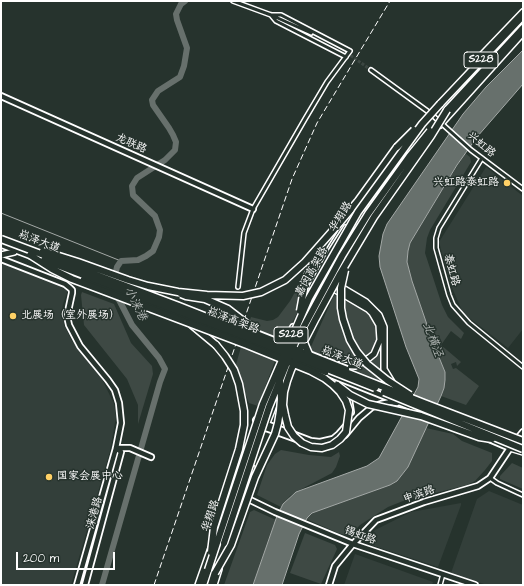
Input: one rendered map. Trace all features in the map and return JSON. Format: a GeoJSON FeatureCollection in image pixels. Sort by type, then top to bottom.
{"type":"FeatureCollection","features":[{"type":"Feature","properties":{"kind":"highway","name":"嘉闵高架路"},"geometry":{"type":"LineString","coordinates":[[203,585],[263,404],[308,298],[358,212],[422,124],[523,16]]}},
{"type":"Feature","properties":{"kind":"highway","name":"嘉闵高架路"},"geometry":{"type":"LineString","coordinates":[[211,585],[269,407],[296,343],[342,256],[368,214],[409,157],[447,110],[523,28]]}},
{"type":"Feature","properties":{"kind":"highway"},"geometry":{"type":"LineString","coordinates":[[30,255],[52,269],[72,279],[275,357],[290,362],[297,365],[304,368],[311,370],[333,385],[346,401],[349,410],[346,432],[340,440],[332,445],[322,448],[311,447],[302,443],[294,436],[288,427],[283,405],[284,392],[291,370],[294,364],[299,353],[304,340],[314,320],[374,217],[431,136],[447,110]]}},
{"type":"Feature","properties":{"kind":"highway"},"geometry":{"type":"LineString","coordinates":[[1,238],[78,262],[128,280],[178,292],[227,297],[243,296],[261,292],[285,280],[297,270],[358,201],[397,147],[422,124]]}},
{"type":"Feature","properties":{"kind":"highway"},"geometry":{"type":"LineString","coordinates":[[335,228],[312,266],[303,288],[299,319],[303,340],[312,360],[338,386],[363,401],[377,406],[427,417],[479,437],[505,442]]}},
{"type":"Feature","properties":{"kind":"highway","name":"崧泽高架路"},"geometry":{"type":"LineString","coordinates":[[1,238],[213,319],[424,403],[522,439]]}},
{"type":"Feature","properties":{"kind":"highway","name":"崧泽高架路"},"geometry":{"type":"LineString","coordinates":[[1,244],[246,337],[523,449]]}},
{"type":"Feature","properties":{"kind":"highway"},"geometry":{"type":"LineString","coordinates":[[347,262],[343,277],[341,297],[343,319],[350,340],[357,352],[367,364],[388,380],[424,403]]}},
{"type":"Feature","properties":{"kind":"highway"},"geometry":{"type":"LineString","coordinates":[[178,292],[186,296],[205,299],[223,306],[250,326],[266,344],[277,370],[281,388],[280,410],[275,434],[255,477],[231,544],[215,573]]}},
{"type":"Feature","properties":{"kind":"highway"},"geometry":{"type":"LineString","coordinates":[[190,324],[216,345],[234,370],[239,384],[244,411],[242,438],[214,527],[208,570]]}},
{"type":"Feature","properties":{"kind":"main road","name":"华翔路"},"geometry":{"type":"LineString","coordinates":[[198,585],[255,422],[287,341],[332,250],[363,200],[400,149],[430,113],[523,12]]}},
{"type":"Feature","properties":{"kind":"main road"},"geometry":{"type":"LineString","coordinates":[[214,585],[266,426],[284,378],[330,283],[372,211],[412,158],[523,34]]}},
{"type":"Feature","properties":{"kind":"main road","name":"龙联路"},"geometry":{"type":"LineString","coordinates":[[1,96],[253,209]]}},
{"type":"Feature","properties":{"kind":"main road","name":"崧泽大道"},"geometry":{"type":"LineString","coordinates":[[1,238],[180,304],[522,439]]}},
{"type":"Feature","properties":{"kind":"main road","name":"崧泽大道"},"geometry":{"type":"LineString","coordinates":[[1,247],[244,340],[510,448]]}},
{"type":"Feature","properties":{"kind":"main road"},"geometry":{"type":"LineString","coordinates":[[1,255],[14,252]]}},
{"type":"Feature","properties":{"kind":"main road"},"geometry":{"type":"LineString","coordinates":[[1,259],[65,284],[72,290],[67,316],[68,325],[80,346],[115,390],[120,403],[121,423],[116,448],[77,585]]}},
{"type":"Feature","properties":{"kind":"main road"},"geometry":{"type":"LineString","coordinates":[[318,276],[370,306],[379,315],[384,327],[385,335],[384,369],[390,381],[399,390]]}},
{"type":"Feature","properties":{"kind":"main road"},"geometry":{"type":"LineString","coordinates":[[330,283],[368,309],[375,318],[380,332],[380,340],[374,354],[362,363],[355,366],[336,365]]}},
{"type":"Feature","properties":{"kind":"main road"},"geometry":{"type":"LineString","coordinates":[[255,422],[310,444],[324,446],[345,428],[350,420],[351,406],[344,389],[326,373]]}},
{"type":"Feature","properties":{"kind":"main road"},"geometry":{"type":"LineString","coordinates":[[328,442],[335,442],[347,434],[359,418],[372,407],[391,402],[404,404]]}},
{"type":"Feature","properties":{"kind":"main road","name":"申滨路"},"geometry":{"type":"LineString","coordinates":[[329,585],[335,566],[353,544],[376,520],[424,502],[478,486],[490,478],[493,471],[510,448],[522,439],[523,432]]}},
{"type":"Feature","properties":{"kind":"main road"},"geometry":{"type":"LineString","coordinates":[[116,448],[130,448],[151,457]]}},
{"type":"Feature","properties":{"kind":"main road","name":"涞港路"},"geometry":{"type":"LineString","coordinates":[[85,585],[121,452],[116,448]]}},
{"type":"Feature","properties":{"kind":"main road"},"geometry":{"type":"LineString","coordinates":[[510,448],[523,452]]}},
{"type":"Feature","properties":{"kind":"main road","name":"锡虹路"},"geometry":{"type":"LineString","coordinates":[[243,496],[275,512],[353,544],[475,585]]}},
{"type":"Feature","properties":{"kind":"street"},"geometry":{"type":"LineString","coordinates":[[233,1],[271,15],[311,33]]}},
{"type":"Feature","properties":{"kind":"street"},"geometry":{"type":"LineString","coordinates":[[271,15],[276,21],[346,57]]}},
{"type":"Feature","properties":{"kind":"street"},"geometry":{"type":"LineString","coordinates":[[238,287],[244,234],[253,209],[327,82],[350,51],[281,15],[271,15]]}},
{"type":"Feature","properties":{"kind":"street","name":"兴虹路"},"geometry":{"type":"LineString","coordinates":[[371,70],[430,113],[472,150],[523,189]]}},
{"type":"Feature","properties":{"kind":"street","name":"泰虹路"},"geometry":{"type":"LineString","coordinates":[[482,158],[439,228],[436,238],[436,248],[453,305],[469,323],[523,367]]}},
{"type":"Feature","properties":{"kind":"street"},"geometry":{"type":"LineString","coordinates":[[490,478],[497,483],[523,495]]}},
{"type":"Feature","properties":{"kind":"street"},"geometry":{"type":"LineString","coordinates":[[440,585],[444,574]]}},
{"type":"Feature","properties":{"kind":"shaded area"},"geometry":{"type":"Polygon","coordinates":[[[465,153],[470,157],[471,162],[430,230],[427,238],[425,253],[442,305],[448,317],[464,333],[461,339],[451,331],[441,345],[461,362],[457,366],[456,362],[451,364],[453,369],[456,368],[479,386],[466,405],[441,396],[444,388],[445,372],[434,345],[407,262],[410,243],[465,153]]]}},
{"type":"Feature","properties":{"kind":"shaded area"},"geometry":{"type":"Polygon","coordinates":[[[486,167],[523,196],[523,329],[508,348],[463,313],[450,283],[439,242],[486,167]]]}},
{"type":"Feature","properties":{"kind":"shaded area"},"geometry":{"type":"Polygon","coordinates":[[[1,261],[65,286],[68,290],[62,311],[64,325],[72,341],[101,377],[114,404],[116,417],[110,451],[71,585],[1,585],[1,261]]]}},
{"type":"Feature","properties":{"kind":"shaded area"},"geometry":{"type":"Polygon","coordinates":[[[311,274],[316,275],[283,341],[247,328],[251,317],[267,321],[278,317],[290,301],[304,276],[311,274]]]}},
{"type":"Feature","properties":{"kind":"shaded area"},"geometry":{"type":"Polygon","coordinates":[[[82,292],[114,304],[131,343],[152,366],[153,374],[138,424],[138,405],[127,379],[84,325],[82,292]]]}},
{"type":"Feature","properties":{"kind":"shaded area"},"geometry":{"type":"Polygon","coordinates":[[[334,295],[368,313],[375,324],[378,332],[377,341],[381,343],[380,357],[383,382],[309,351],[334,295]]]}},
{"type":"Feature","properties":{"kind":"shaded area"},"geometry":{"type":"Polygon","coordinates":[[[241,347],[276,358],[258,406],[249,403],[235,368],[241,347]]]}},
{"type":"Feature","properties":{"kind":"shaded area"},"geometry":{"type":"Polygon","coordinates":[[[426,428],[453,434],[462,441],[492,453],[492,461],[475,481],[467,485],[403,501],[388,507],[360,525],[349,536],[338,533],[306,519],[312,513],[390,485],[397,481],[408,467],[426,428]]]}},
{"type":"Feature","properties":{"kind":"shaded area"},"geometry":{"type":"Polygon","coordinates":[[[281,450],[331,457],[339,452],[340,456],[332,473],[290,496],[281,507],[257,495],[267,465],[275,454],[281,450]]]}},
{"type":"Feature","properties":{"kind":"shaded area"},"geometry":{"type":"Polygon","coordinates":[[[512,463],[523,468],[523,489],[500,479],[500,476],[512,463]]]}},
{"type":"Feature","properties":{"kind":"shaded area"},"geometry":{"type":"Polygon","coordinates":[[[489,491],[523,505],[523,585],[487,585],[451,573],[477,499],[489,491]]]}},
{"type":"Feature","properties":{"kind":"shaded area"},"geometry":{"type":"Polygon","coordinates":[[[461,503],[438,567],[371,545],[368,540],[375,530],[411,512],[461,503]]]}},
{"type":"Feature","properties":{"kind":"shaded area"},"geometry":{"type":"Polygon","coordinates":[[[254,510],[276,520],[253,585],[224,585],[250,512],[254,510]]]}},
{"type":"Feature","properties":{"kind":"shaded area"},"geometry":{"type":"Polygon","coordinates":[[[305,533],[335,545],[337,549],[321,584],[290,573],[305,533]]]}},
{"type":"Feature","properties":{"kind":"shaded area"},"geometry":{"type":"Polygon","coordinates":[[[355,554],[433,582],[432,585],[344,585],[355,554]]]}},
{"type":"Feature","properties":{"kind":"water","name":"北横泾"},"geometry":{"type":"Polygon","coordinates":[[[523,50],[523,84],[477,137],[457,165],[410,243],[407,262],[434,345],[445,372],[445,380],[441,396],[408,467],[397,481],[390,485],[312,513],[307,518],[299,534],[282,585],[253,585],[277,516],[283,504],[296,492],[367,466],[379,458],[418,387],[419,379],[406,347],[380,267],[379,256],[383,234],[387,224],[463,114],[486,87],[523,50]]]}},
{"type":"Feature","properties":{"kind":"waterway","name":"小涞港"},"geometry":{"type":"LineString","coordinates":[[114,279],[117,267],[121,261],[138,260],[146,256],[153,251],[159,237],[160,230],[155,216],[133,195],[132,186],[137,178],[165,160],[175,150],[176,142],[173,135],[153,105],[152,100],[158,91],[180,77],[184,66],[187,48],[176,14],[181,4],[185,1]]}},
{"type":"Feature","properties":{"kind":"waterway"},"geometry":{"type":"LineString","coordinates":[[1,213],[121,261]]}},
{"type":"Feature","properties":{"kind":"waterway","name":"小涞港"},"geometry":{"type":"LineString","coordinates":[[102,585],[165,369],[159,358],[132,325],[116,294]]}},
{"type":"Feature","properties":{"kind":"tunnel"},"geometry":{"type":"LineString","coordinates":[[311,33],[331,43]]}},
{"type":"Feature","properties":{"kind":"tunnel"},"geometry":{"type":"LineString","coordinates":[[336,45],[371,70]]}},
{"type":"Feature","properties":{"kind":"railway"},"geometry":{"type":"LineString","coordinates":[[154,585],[292,179],[317,123],[390,1]]}},
{"type":"Feature","properties":{"kind":"place","name":"兴虹路泰虹路"},"geometry":{"type":"Point","coordinates":[507,183]}},
{"type":"Feature","properties":{"kind":"place","name":"北展场（室外展场）"},"geometry":{"type":"Point","coordinates":[13,316]}},
{"type":"Feature","properties":{"kind":"place","name":"国家会展中心"},"geometry":{"type":"Point","coordinates":[49,477]}}]}
